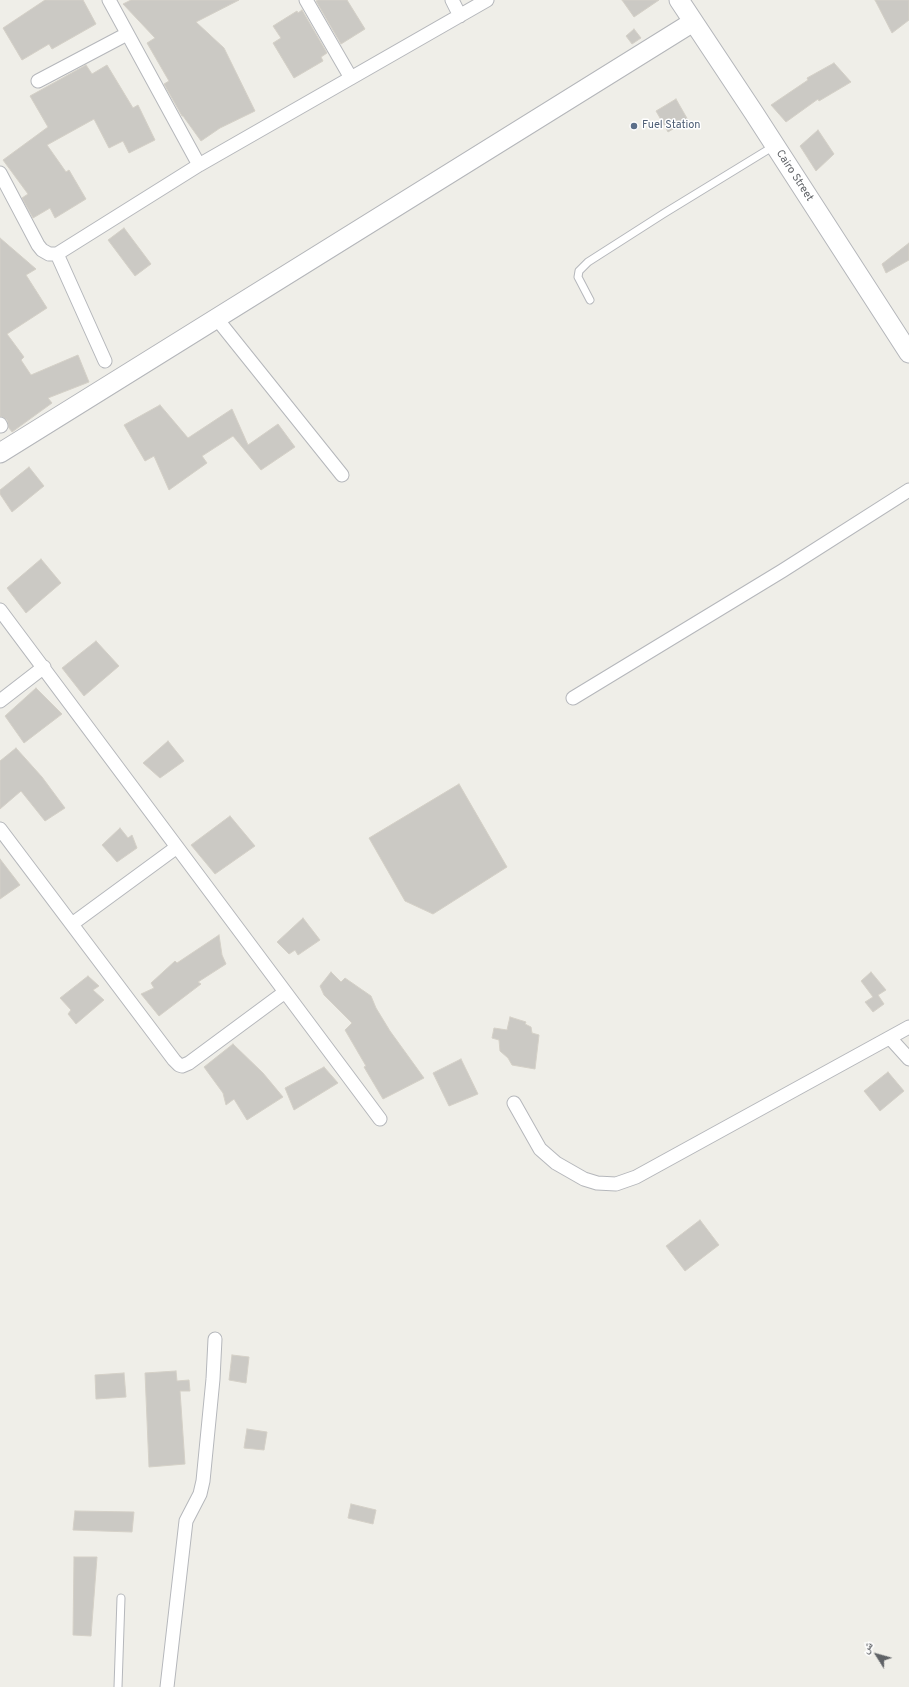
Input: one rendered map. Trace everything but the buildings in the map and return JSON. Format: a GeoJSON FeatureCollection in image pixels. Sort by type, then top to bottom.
{"type":"FeatureCollection","features":[{"type":"Feature","properties":{"kind":"street"},"geometry":{"type":"LineString","coordinates":[[109,0],[199,165]]}},
{"type":"Feature","properties":{"kind":"street"},"geometry":{"type":"LineString","coordinates":[[306,0],[351,78]]}},
{"type":"Feature","properties":{"kind":"street"},"geometry":{"type":"LineString","coordinates":[[452,0],[460,16]]}},
{"type":"Feature","properties":{"kind":"street"},"geometry":{"type":"LineString","coordinates":[[0,173],[38,245],[42,250],[49,254],[57,254],[199,165],[487,0]]}},
{"type":"Feature","properties":{"kind":"street","name":"Cairo Street"},"geometry":{"type":"LineString","coordinates":[[679,0],[909,353]]}},
{"type":"Feature","properties":{"kind":"street"},"geometry":{"type":"LineString","coordinates":[[0,453],[693,22]]}},
{"type":"Feature","properties":{"kind":"street"},"geometry":{"type":"LineString","coordinates":[[38,81],[127,34]]}},
{"type":"Feature","properties":{"kind":"street"},"geometry":{"type":"LineString","coordinates":[[57,254],[105,361]]}},
{"type":"Feature","properties":{"kind":"street"},"geometry":{"type":"LineString","coordinates":[[216,319],[342,475]]}},
{"type":"Feature","properties":{"kind":"street"},"geometry":{"type":"LineString","coordinates":[[573,698],[782,571],[909,490]]}},
{"type":"Feature","properties":{"kind":"street"},"geometry":{"type":"LineString","coordinates":[[0,610],[380,1119]]}},
{"type":"Feature","properties":{"kind":"street"},"geometry":{"type":"LineString","coordinates":[[0,701],[44,667]]}},
{"type":"Feature","properties":{"kind":"street"},"geometry":{"type":"LineString","coordinates":[[0,829],[179,1065],[182,1066],[189,1063],[284,992]]}},
{"type":"Feature","properties":{"kind":"street"},"geometry":{"type":"LineString","coordinates":[[72,924],[177,847]]}},
{"type":"Feature","properties":{"kind":"street"},"geometry":{"type":"LineString","coordinates":[[514,1103],[540,1148],[556,1163],[584,1179],[597,1183],[616,1184],[636,1177],[909,1027]]}},
{"type":"Feature","properties":{"kind":"street"},"geometry":{"type":"LineString","coordinates":[[890,1038],[909,1059]]}},
{"type":"Feature","properties":{"kind":"street"},"geometry":{"type":"LineString","coordinates":[[167,1687],[186,1521],[200,1494],[203,1481],[213,1379],[215,1339]]}},
{"type":"Feature","properties":{"kind":"lane"},"geometry":{"type":"LineString","coordinates":[[590,300],[578,277],[579,271],[588,262],[663,214],[775,146]]}},
{"type":"Feature","properties":{"kind":"lane"},"geometry":{"type":"LineString","coordinates":[[118,1687],[121,1598]]}},
{"type":"Feature","properties":{"kind":"place","name":"Fuel Station"},"geometry":{"type":"Point","coordinates":[634,126]}}]}
